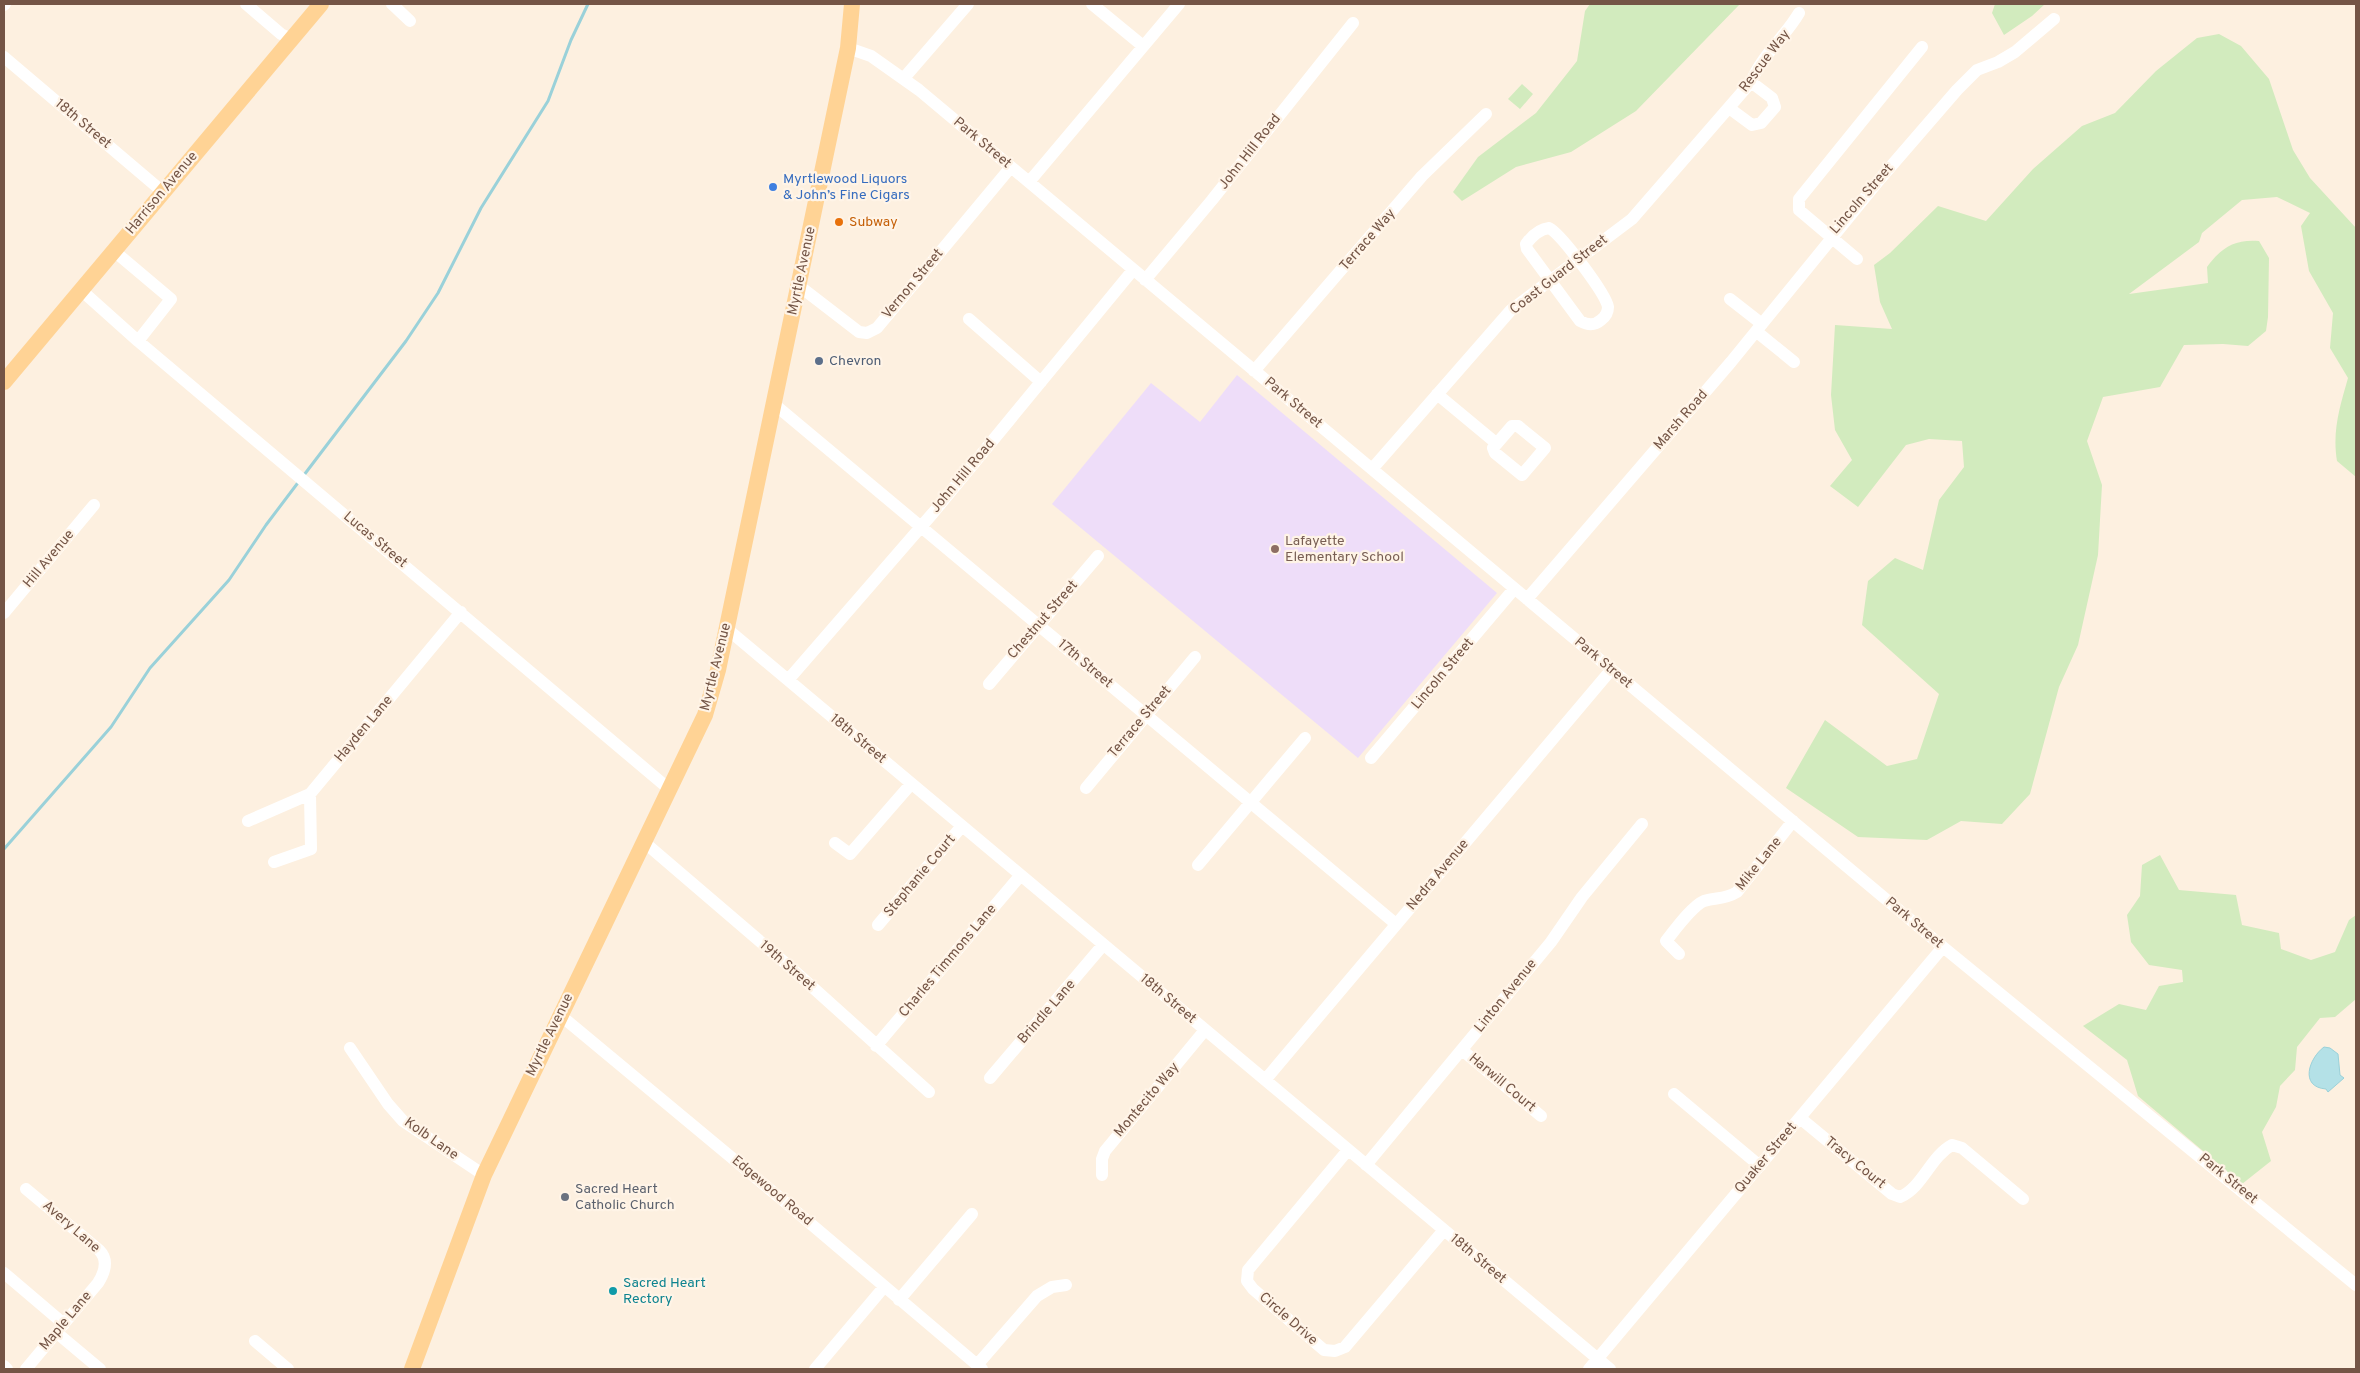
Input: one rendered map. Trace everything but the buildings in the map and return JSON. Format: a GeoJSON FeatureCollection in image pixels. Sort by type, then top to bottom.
{"type":"FeatureCollection","features":[{"type":"Feature","properties":{"kind":"main road","name":"Harrison Avenue"},"geometry":{"type":"LineString","coordinates":[[4,382],[321,4]]}},
{"type":"Feature","properties":{"kind":"main road","name":"Myrtle Avenue"},"geometry":{"type":"LineString","coordinates":[[412,1369],[484,1175],[705,715],[718,670],[848,48],[852,4]]}},
{"type":"Feature","properties":{"kind":"street"},"geometry":{"type":"LineString","coordinates":[[246,4],[281,34],[291,39]]}},
{"type":"Feature","properties":{"kind":"street"},"geometry":{"type":"LineString","coordinates":[[392,4],[410,21]]}},
{"type":"Feature","properties":{"kind":"street"},"geometry":{"type":"LineString","coordinates":[[904,78],[968,4]]}},
{"type":"Feature","properties":{"kind":"street"},"geometry":{"type":"LineString","coordinates":[[1092,4],[1144,46]]}},
{"type":"Feature","properties":{"kind":"street"},"geometry":{"type":"LineString","coordinates":[[1029,182],[1179,4]]}},
{"type":"Feature","properties":{"kind":"street","name":"Rescue Way"},"geometry":{"type":"LineString","coordinates":[[1729,108],[1751,82],[1757,67],[1792,25],[1799,13]]}},
{"type":"Feature","properties":{"kind":"street","name":"Lincoln Street"},"geometry":{"type":"LineString","coordinates":[[1922,47],[1799,199],[1800,210],[1831,238],[1946,103],[1977,70],[1998,62],[2015,52],[2054,19]]}},
{"type":"Feature","properties":{"kind":"street","name":"John Hill Road"},"geometry":{"type":"LineString","coordinates":[[1145,280],[1212,200],[1353,23]]}},
{"type":"Feature","properties":{"kind":"street","name":"Park Street"},"geometry":{"type":"LineString","coordinates":[[848,48],[871,56],[904,78],[1943,947],[2356,1284]]}},
{"type":"Feature","properties":{"kind":"street","name":"18th Street"},"geometry":{"type":"LineString","coordinates":[[4,56],[163,192]]}},
{"type":"Feature","properties":{"kind":"street"},"geometry":{"type":"LineString","coordinates":[[1729,108],[1752,125],[1761,123],[1775,107],[1772,98],[1751,82]]}},
{"type":"Feature","properties":{"kind":"street","name":"Coast Guard Street"},"geometry":{"type":"LineString","coordinates":[[1372,469],[1512,310],[1632,219],[1729,108]]}},
{"type":"Feature","properties":{"kind":"street","name":"Terrace Way"},"geometry":{"type":"LineString","coordinates":[[1254,371],[1422,176],[1486,114]]}},
{"type":"Feature","properties":{"kind":"street","name":"Vernon Street"},"geometry":{"type":"LineString","coordinates":[[798,285],[859,332],[867,334],[877,328],[1011,167]]}},
{"type":"Feature","properties":{"kind":"street"},"geometry":{"type":"LineString","coordinates":[[1549,228],[1555,231],[1578,260],[1606,300],[1608,309],[1605,317],[1597,323],[1589,325],[1580,321],[1527,250],[1526,244],[1542,229],[1549,228]]}},
{"type":"Feature","properties":{"kind":"street"},"geometry":{"type":"LineString","coordinates":[[1831,238],[1857,259]]}},
{"type":"Feature","properties":{"kind":"street","name":"Marsh Road"},"geometry":{"type":"LineString","coordinates":[[1527,599],[1793,289],[1831,238]]}},
{"type":"Feature","properties":{"kind":"street"},"geometry":{"type":"LineString","coordinates":[[114,251],[171,299],[138,341]]}},
{"type":"Feature","properties":{"kind":"street","name":"John Hill Road"},"geometry":{"type":"LineString","coordinates":[[788,680],[921,526],[1133,270]]}},
{"type":"Feature","properties":{"kind":"street","name":"Lucas Street"},"geometry":{"type":"LineString","coordinates":[[81,290],[138,341],[461,612],[669,790]]}},
{"type":"Feature","properties":{"kind":"street"},"geometry":{"type":"LineString","coordinates":[[1730,299],[1794,362]]}},
{"type":"Feature","properties":{"kind":"street"},"geometry":{"type":"LineString","coordinates":[[969,319],[1041,382]]}},
{"type":"Feature","properties":{"kind":"street"},"geometry":{"type":"LineString","coordinates":[[1437,394],[1496,443]]}},
{"type":"Feature","properties":{"kind":"street","name":"17th Street"},"geometry":{"type":"LineString","coordinates":[[774,404],[1396,924]]}},
{"type":"Feature","properties":{"kind":"street","name":"Hill Avenue"},"geometry":{"type":"LineString","coordinates":[[4,613],[94,505]]}},
{"type":"Feature","properties":{"kind":"street","name":"Chestnut Street"},"geometry":{"type":"LineString","coordinates":[[989,684],[1098,556]]}},
{"type":"Feature","properties":{"kind":"street","name":"Lincoln Street"},"geometry":{"type":"LineString","coordinates":[[1372,758],[1514,589]]}},
{"type":"Feature","properties":{"kind":"street","name":"Hayden Lane"},"geometry":{"type":"LineString","coordinates":[[248,821],[310,794],[461,612]]}},
{"type":"Feature","properties":{"kind":"street","name":"18th Street"},"geometry":{"type":"LineString","coordinates":[[726,628],[1610,1369]]}},
{"type":"Feature","properties":{"kind":"street","name":"Terrace Street"},"geometry":{"type":"LineString","coordinates":[[1086,788],[1194,657]]}},
{"type":"Feature","properties":{"kind":"street","name":"Nedra Avenue"},"geometry":{"type":"LineString","coordinates":[[1265,1080],[1611,670]]}},
{"type":"Feature","properties":{"kind":"street"},"geometry":{"type":"LineString","coordinates":[[1198,865],[1305,738]]}},
{"type":"Feature","properties":{"kind":"street"},"geometry":{"type":"LineString","coordinates":[[835,843],[850,854],[911,784]]}},
{"type":"Feature","properties":{"kind":"street"},"geometry":{"type":"LineString","coordinates":[[274,862],[311,849],[310,794]]}},
{"type":"Feature","properties":{"kind":"street","name":"Mike Lane"},"geometry":{"type":"LineString","coordinates":[[1679,954],[1666,941],[1680,924],[1702,902],[1727,898],[1737,892],[1793,821]]}},
{"type":"Feature","properties":{"kind":"street","name":"Linton Avenue"},"geometry":{"type":"LineString","coordinates":[[1366,1165],[1551,942],[1582,897],[1642,824]]}},
{"type":"Feature","properties":{"kind":"street","name":"Stephanie Court"},"geometry":{"type":"LineString","coordinates":[[878,925],[962,826]]}},
{"type":"Feature","properties":{"kind":"street","name":"19th Street"},"geometry":{"type":"LineString","coordinates":[[644,842],[790,967],[929,1092]]}},
{"type":"Feature","properties":{"kind":"street","name":"Charles Timmons Lane"},"geometry":{"type":"LineString","coordinates":[[876,1046],[1020,876]]}},
{"type":"Feature","properties":{"kind":"street","name":"Brindle Lane"},"geometry":{"type":"LineString","coordinates":[[990,1078],[1103,945]]}},
{"type":"Feature","properties":{"kind":"street","name":"Quaker Street"},"geometry":{"type":"LineString","coordinates":[[1590,1369],[1943,947]]}},
{"type":"Feature","properties":{"kind":"street","name":"Edgewood Road"},"geometry":{"type":"LineString","coordinates":[[560,1015],[785,1202],[979,1367]]}},
{"type":"Feature","properties":{"kind":"street","name":"Montecito Way"},"geometry":{"type":"LineString","coordinates":[[1102,1175],[1102,1159],[1105,1151],[1205,1030]]}},
{"type":"Feature","properties":{"kind":"street","name":"Kolb Lane"},"geometry":{"type":"LineString","coordinates":[[350,1048],[388,1104],[404,1121],[484,1175]]}},
{"type":"Feature","properties":{"kind":"street","name":"Harwill Court"},"geometry":{"type":"LineString","coordinates":[[1462,1050],[1541,1116]]}},
{"type":"Feature","properties":{"kind":"street"},"geometry":{"type":"LineString","coordinates":[[1674,1094],[1760,1166]]}},
{"type":"Feature","properties":{"kind":"street","name":"Tracy Court"},"geometry":{"type":"LineString","coordinates":[[1800,1118],[1892,1194],[1900,1197],[1910,1192],[1944,1150],[1952,1145],[1962,1148],[2023,1199]]}},
{"type":"Feature","properties":{"kind":"street","name":"Circle Drive"},"geometry":{"type":"LineString","coordinates":[[1348,1150],[1248,1270],[1247,1281],[1253,1289],[1324,1350],[1335,1351],[1345,1347],[1444,1230]]}},
{"type":"Feature","properties":{"kind":"street","name":"Avery Lane"},"geometry":{"type":"LineString","coordinates":[[26,1189],[102,1253],[106,1263],[104,1271]]}},
{"type":"Feature","properties":{"kind":"street"},"geometry":{"type":"LineString","coordinates":[[899,1300],[972,1214]]}},
{"type":"Feature","properties":{"kind":"street","name":"Maple Lane"},"geometry":{"type":"LineString","coordinates":[[26,1369],[98,1283],[104,1271]]}},
{"type":"Feature","properties":{"kind":"street"},"geometry":{"type":"LineString","coordinates":[[4,1273],[100,1369]]}},
{"type":"Feature","properties":{"kind":"street"},"geometry":{"type":"LineString","coordinates":[[979,1367],[1037,1296],[1052,1287],[1066,1285]]}},
{"type":"Feature","properties":{"kind":"street"},"geometry":{"type":"LineString","coordinates":[[815,1369],[884,1287]]}},
{"type":"Feature","properties":{"kind":"street"},"geometry":{"type":"LineString","coordinates":[[255,1341],[288,1369]]}},
{"type":"Feature","properties":{"kind":"street"},"geometry":{"type":"LineString","coordinates":[[4,1366],[7,1369]]}},
{"type":"Feature","properties":{"kind":"shaded area","name":"Lafayette Elementary School"},"geometry":{"type":"Polygon","coordinates":[[[1237,375],[1497,593],[1358,758],[1052,504],[1151,383],[1200,422],[1237,375]]]}},
{"type":"Feature","properties":{"kind":"green space"},"geometry":{"type":"Polygon","coordinates":[[[1590,4],[1740,4],[1636,111],[1571,152],[1516,167],[1462,201],[1453,192],[1478,157],[1536,113],[1577,61],[1585,11],[1590,4]]]}},
{"type":"Feature","properties":{"kind":"green space"},"geometry":{"type":"Polygon","coordinates":[[[1995,4],[2045,4],[2032,16],[2004,35],[1992,13],[1995,4]]]}},
{"type":"Feature","properties":{"kind":"green space"},"geometry":{"type":"Polygon","coordinates":[[[2219,34],[2241,46],[2269,79],[2293,150],[2310,178],[2356,228],[2356,477],[2337,461],[2336,429],[2348,378],[2330,348],[2333,313],[2309,271],[2301,226],[2310,213],[2277,197],[2242,200],[2202,233],[2199,242],[2129,294],[2208,283],[2207,267],[2223,250],[2235,243],[2259,241],[2269,258],[2266,331],[2248,346],[2223,344],[2184,345],[2160,387],[2103,397],[2087,441],[2102,485],[2098,555],[2078,645],[2059,687],[2030,794],[2002,824],[1961,821],[1927,840],[1858,837],[1786,788],[1825,720],[1887,766],[1917,759],[1939,694],[1862,625],[1868,581],[1895,558],[1923,570],[1939,500],[1964,467],[1962,441],[1929,439],[1906,445],[1858,507],[1830,486],[1852,460],[1835,430],[1831,395],[1835,325],[1892,329],[1880,302],[1874,265],[1890,253],[1938,206],[1986,221],[2033,169],[2082,126],[2115,113],[2156,71],[2197,38],[2219,34]]]}},
{"type":"Feature","properties":{"kind":"green space"},"geometry":{"type":"Polygon","coordinates":[[[1522,84],[1533,94],[1520,109],[1508,99],[1522,84]]]}},
{"type":"Feature","properties":{"kind":"green space"},"geometry":{"type":"Polygon","coordinates":[[[2160,855],[2179,890],[2236,895],[2242,925],[2279,933],[2281,949],[2311,960],[2335,952],[2349,920],[2356,915],[2356,999],[2335,1017],[2320,1018],[2297,1047],[2295,1070],[2280,1086],[2276,1107],[2262,1132],[2271,1161],[2242,1184],[2138,1096],[2127,1060],[2083,1026],[2119,1004],[2146,1010],[2159,986],[2183,982],[2182,970],[2149,965],[2131,942],[2127,915],[2140,896],[2142,865],[2160,855]]]}},
{"type":"Feature","properties":{"kind":"water"},"geometry":{"type":"Polygon","coordinates":[[[2324,1047],[2330,1048],[2338,1054],[2340,1075],[2344,1078],[2328,1092],[2326,1089],[2312,1083],[2309,1071],[2314,1058],[2324,1047]]]}},
{"type":"Feature","properties":{"kind":"waterway"},"geometry":{"type":"LineString","coordinates":[[304,475],[406,341],[438,293],[481,208],[548,101],[571,40],[588,4]]}},
{"type":"Feature","properties":{"kind":"waterway"},"geometry":{"type":"LineString","coordinates":[[4,849],[111,727],[150,668],[229,580],[266,525],[300,480]]}},
{"type":"Feature","properties":{"kind":"place","name":"Myrtlewood Liquors & John’s Fine Cigars"},"geometry":{"type":"Point","coordinates":[773,187]}},
{"type":"Feature","properties":{"kind":"place","name":"Subway"},"geometry":{"type":"Point","coordinates":[839,222]}},
{"type":"Feature","properties":{"kind":"place","name":"Chevron"},"geometry":{"type":"Point","coordinates":[819,361]}},
{"type":"Feature","properties":{"kind":"place","name":"Lafayette Elementary School"},"geometry":{"type":"Point","coordinates":[1275,549]}},
{"type":"Feature","properties":{"kind":"place","name":"Sacred Heart Catholic Church"},"geometry":{"type":"Point","coordinates":[565,1197]}},
{"type":"Feature","properties":{"kind":"place","name":"Sacred Heart Rectory"},"geometry":{"type":"Point","coordinates":[613,1291]}}]}
